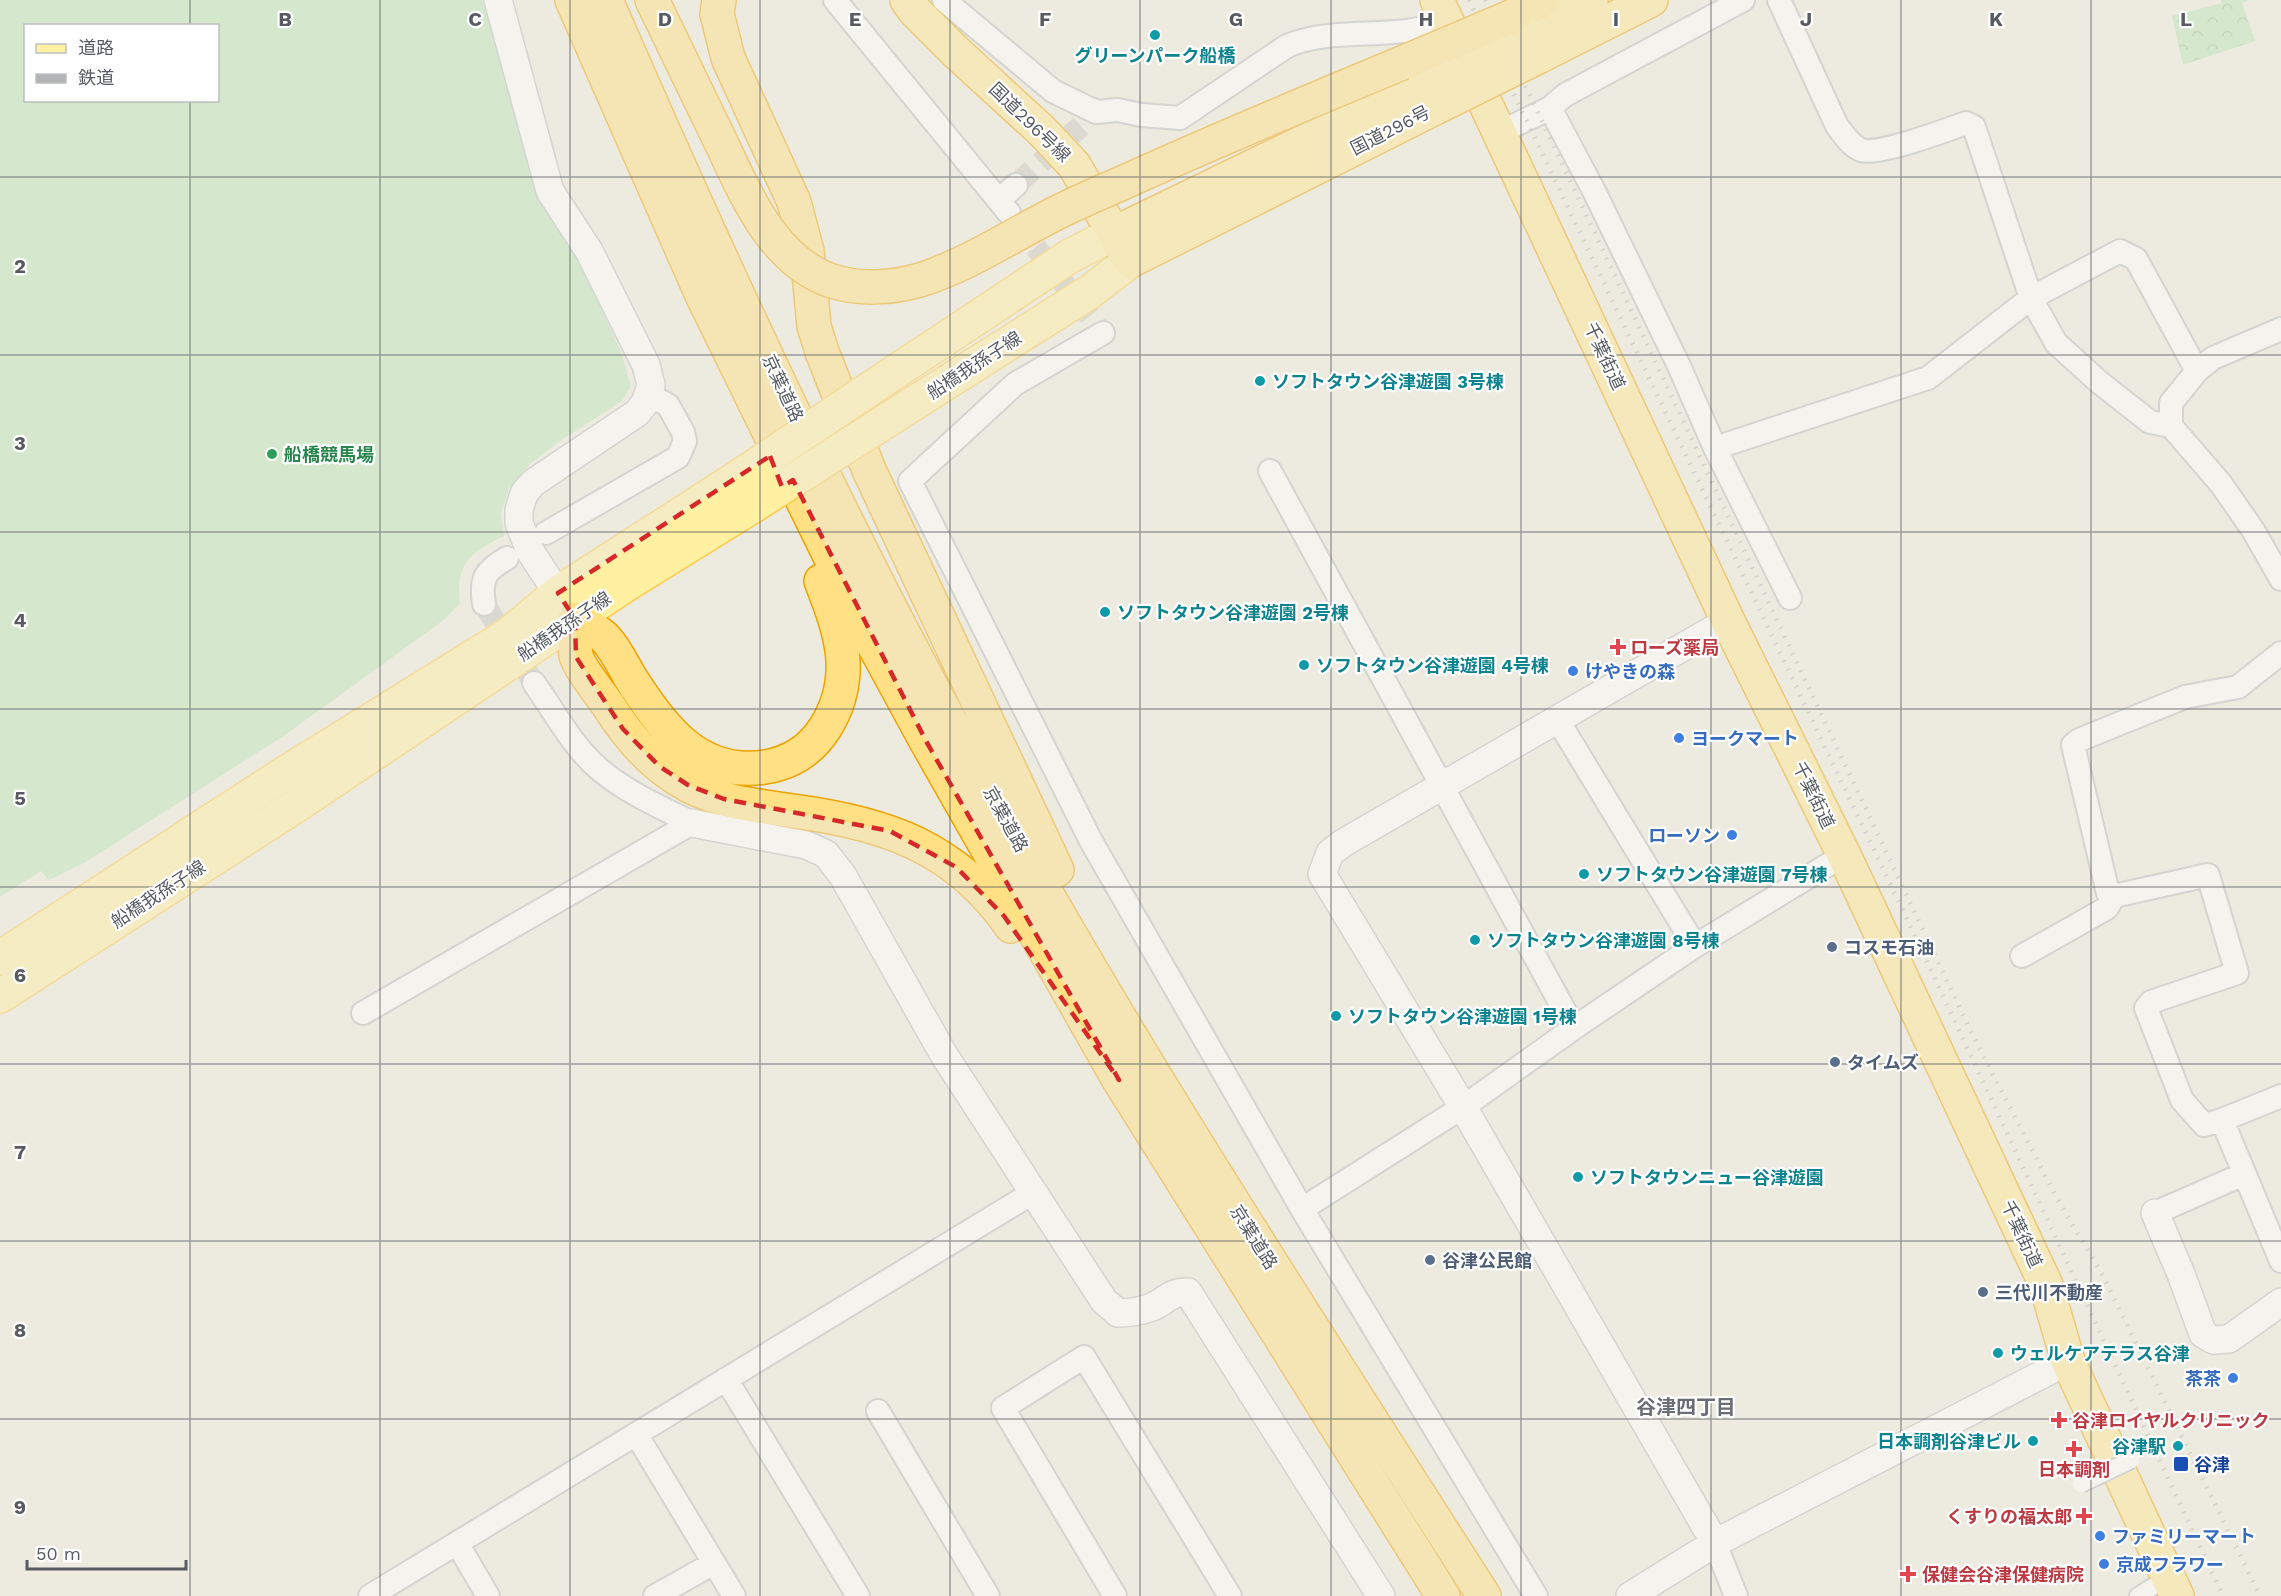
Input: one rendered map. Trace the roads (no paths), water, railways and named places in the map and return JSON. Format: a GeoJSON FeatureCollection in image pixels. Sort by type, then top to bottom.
{"type":"FeatureCollection","features":[{"type":"Feature","properties":{"kind":"highway","name":"京葉道路"},"geometry":{"type":"LineString","coordinates":[[572,0],[702,295],[870,638],[998,870],[1119,1080],[1443,1596]]}},
{"type":"Feature","properties":{"kind":"highway","name":"京葉道路"},"geometry":{"type":"LineString","coordinates":[[606,0],[782,387],[915,656],[1014,835],[1178,1113],[1286,1287],[1484,1596]]}},
{"type":"Feature","properties":{"kind":"highway"},"geometry":{"type":"LineString","coordinates":[[652,0],[714,128],[762,219],[781,247],[801,265],[832,281],[861,286],[891,286],[920,280],[946,270],[991,249],[1045,219],[1192,151],[1395,67],[1527,35],[1543,0]]}},
{"type":"Feature","properties":{"kind":"highway"},"geometry":{"type":"LineString","coordinates":[[719,0],[717,14],[728,58],[794,202],[802,226],[807,251],[814,326],[822,352],[869,470],[1047,850],[1094,940],[1178,1113]]}},
{"type":"Feature","properties":{"kind":"highway","name":"国道296号線"},"geometry":{"type":"LineString","coordinates":[[908,0],[914,10],[935,31],[1027,117],[1074,165],[1130,261]]}},
{"type":"Feature","properties":{"kind":"highway","name":"国道296号"},"geometry":{"type":"LineString","coordinates":[[1130,261],[1430,95],[1527,35],[1591,0]]}},
{"type":"Feature","properties":{"kind":"highway","name":"国道296号"},"geometry":{"type":"LineString","coordinates":[[1527,35],[1651,0]]}},
{"type":"Feature","properties":{"kind":"highway","name":"千葉街道"},"geometry":{"type":"LineString","coordinates":[[1441,10],[1728,621],[1844,855],[2046,1285],[2068,1361],[2166,1591]]}},
{"type":"Feature","properties":{"kind":"highway","name":"国道296号"},"geometry":{"type":"LineString","coordinates":[[1115,233],[1430,95]]}},
{"type":"Feature","properties":{"kind":"highway"},"geometry":{"type":"LineString","coordinates":[[567,606],[606,638],[636,687],[663,722],[688,748],[705,759],[722,765],[753,768],[778,765],[800,754],[819,738],[831,718],[840,697],[844,674],[843,648],[836,620],[702,295]]}},
{"type":"Feature","properties":{"kind":"highway"},"geometry":{"type":"LineString","coordinates":[[567,606],[576,657],[623,729],[659,766],[688,785],[724,799],[854,821],[890,831],[927,849],[956,867],[984,892],[1004,916],[1119,1080]]}},
{"type":"Feature","properties":{"kind":"main road","name":"船橋我孫子線"},"geometry":{"type":"LineString","coordinates":[[745,492],[871,388],[1070,256],[1115,233]]}},
{"type":"Feature","properties":{"kind":"main road","name":"船橋我孫子線"},"geometry":{"type":"LineString","coordinates":[[0,996],[310,796],[567,606],[745,492],[886,422],[1091,291],[1130,261]]}},
{"type":"Feature","properties":{"kind":"main road","name":"船橋我孫子線"},"geometry":{"type":"LineString","coordinates":[[0,958],[282,775],[508,635],[567,606]]}},
{"type":"Feature","properties":{"kind":"street"},"geometry":{"type":"LineString","coordinates":[[498,0],[550,191],[589,251],[634,337],[646,365],[651,385],[649,395],[637,413],[542,476],[525,492],[519,510],[519,523],[530,551],[567,606]]}},
{"type":"Feature","properties":{"kind":"street"},"geometry":{"type":"LineString","coordinates":[[835,0],[1004,207],[1016,185]]}},
{"type":"Feature","properties":{"kind":"street"},"geometry":{"type":"LineString","coordinates":[[944,0],[1088,119],[1118,110],[1141,115],[1180,118],[1287,46],[1306,38],[1403,32],[1432,27],[1441,10]]}},
{"type":"Feature","properties":{"kind":"street"},"geometry":{"type":"LineString","coordinates":[[1499,133],[1550,108],[1565,95],[1743,0]]}},
{"type":"Feature","properties":{"kind":"street"},"geometry":{"type":"LineString","coordinates":[[1779,0],[1837,126],[1850,143],[1863,151],[1905,144],[1966,123],[1974,127],[2031,298],[2056,343],[2099,382],[2150,422],[2171,426],[2221,484],[2253,530],[2281,579]]}},
{"type":"Feature","properties":{"kind":"street"},"geometry":{"type":"LineString","coordinates":[[1550,108],[1599,201],[1679,366],[1715,448],[1790,598]]}},
{"type":"Feature","properties":{"kind":"street"},"geometry":{"type":"LineString","coordinates":[[1715,448],[1928,378],[2031,298],[2120,251],[2136,259],[2197,371]]}},
{"type":"Feature","properties":{"kind":"street"},"geometry":{"type":"LineString","coordinates":[[2171,426],[2171,403],[2197,371],[2213,358],[2281,329]]}},
{"type":"Feature","properties":{"kind":"street"},"geometry":{"type":"LineString","coordinates":[[1104,333],[1015,384],[910,481],[1091,841],[1302,1209],[1536,1596]]}},
{"type":"Feature","properties":{"kind":"street"},"geometry":{"type":"LineString","coordinates":[[546,533],[678,457],[685,441],[683,432],[668,405],[649,395]]}},
{"type":"Feature","properties":{"kind":"street"},"geometry":{"type":"LineString","coordinates":[[1270,471],[1574,1028]]}},
{"type":"Feature","properties":{"kind":"street"},"geometry":{"type":"LineString","coordinates":[[484,604],[481,587],[485,576],[493,567],[507,558]]}},
{"type":"Feature","properties":{"kind":"street"},"geometry":{"type":"LineString","coordinates":[[1728,621],[1343,843],[1330,853],[1322,874],[1463,1107],[1714,1544],[1736,1596]]}},
{"type":"Feature","properties":{"kind":"street"},"geometry":{"type":"LineString","coordinates":[[2114,897],[2108,893],[2073,745],[2079,740],[2185,697],[2238,687],[2281,653]]}},
{"type":"Feature","properties":{"kind":"street"},"geometry":{"type":"LineString","coordinates":[[534,683],[582,752],[599,769],[647,800],[692,823],[806,844],[826,854],[843,876],[944,1056],[1104,1301],[1118,1313],[1131,1313],[1153,1307],[1178,1291],[1188,1292],[1381,1596]]}},
{"type":"Feature","properties":{"kind":"street"},"geometry":{"type":"LineString","coordinates":[[1557,719],[1695,946]]}},
{"type":"Feature","properties":{"kind":"street"},"geometry":{"type":"LineString","coordinates":[[363,1013],[692,823]]}},
{"type":"Feature","properties":{"kind":"street"},"geometry":{"type":"LineString","coordinates":[[1302,1209],[1463,1107],[1695,946],[1844,855]]}},
{"type":"Feature","properties":{"kind":"street"},"geometry":{"type":"LineString","coordinates":[[2022,956],[2107,908],[2114,897],[2208,875],[2237,973],[2151,1002],[2146,1008],[2182,1100],[2204,1125],[2281,1096]]}},
{"type":"Feature","properties":{"kind":"street"},"geometry":{"type":"LineString","coordinates":[[2222,1120],[2281,1261]]}},
{"type":"Feature","properties":{"kind":"street"},"geometry":{"type":"LineString","coordinates":[[2244,1173],[2155,1213],[2203,1334],[2213,1340],[2229,1338],[2281,1302]]}},
{"type":"Feature","properties":{"kind":"street"},"geometry":{"type":"LineString","coordinates":[[370,1596],[1034,1191]]}},
{"type":"Feature","properties":{"kind":"street"},"geometry":{"type":"LineString","coordinates":[[1115,1596],[1003,1408],[1084,1357],[1230,1596]]}},
{"type":"Feature","properties":{"kind":"street"},"geometry":{"type":"LineString","coordinates":[[1630,1596],[1714,1544],[2068,1361]]}},
{"type":"Feature","properties":{"kind":"street"},"geometry":{"type":"LineString","coordinates":[[726,1379],[858,1596]]}},
{"type":"Feature","properties":{"kind":"street"},"geometry":{"type":"LineString","coordinates":[[878,1411],[988,1596]]}},
{"type":"Feature","properties":{"kind":"street"},"geometry":{"type":"LineString","coordinates":[[636,1434],[734,1596]]}},
{"type":"Feature","properties":{"kind":"street"},"geometry":{"type":"LineString","coordinates":[[2081,1484],[2130,1460]]}},
{"type":"Feature","properties":{"kind":"street"},"geometry":{"type":"LineString","coordinates":[[457,1543],[488,1596]]}},
{"type":"Feature","properties":{"kind":"street"},"geometry":{"type":"LineString","coordinates":[[655,1596],[714,1563]]}},
{"type":"Feature","properties":{"kind":"street"},"geometry":{"type":"LineString","coordinates":[[2138,1596],[2166,1591]]}},
{"type":"Feature","properties":{"kind":"tunnel"},"geometry":{"type":"LineString","coordinates":[[1016,185],[1081,126]]}},
{"type":"Feature","properties":{"kind":"tunnel"},"geometry":{"type":"LineString","coordinates":[[1015,221],[1103,333]]}},
{"type":"Feature","properties":{"kind":"tunnel"},"geometry":{"type":"LineString","coordinates":[[484,604],[534,683]]}},
{"type":"Feature","properties":{"kind":"railway"},"geometry":{"type":"LineString","coordinates":[[1469,0],[1906,917],[2223,1596]]}},
{"type":"Feature","properties":{"kind":"railway"},"geometry":{"type":"LineString","coordinates":[[1485,0],[1971,1032],[2059,1202],[2102,1274],[2260,1596]]}},
{"type":"Feature","properties":{"kind":"place","name":"グリーンパーク船橋"},"geometry":{"type":"Point","coordinates":[1155,35]}},
{"type":"Feature","properties":{"kind":"place","name":"ソフトタウン谷津遊園 3号棟"},"geometry":{"type":"Point","coordinates":[1260,381]}},
{"type":"Feature","properties":{"kind":"place","name":"船橋競馬場"},"geometry":{"type":"Point","coordinates":[272,454]}},
{"type":"Feature","properties":{"kind":"place","name":"ソフトタウン谷津遊園 2号棟"},"geometry":{"type":"Point","coordinates":[1105,612]}},
{"type":"Feature","properties":{"kind":"place","name":"ローズ薬局"},"geometry":{"type":"Point","coordinates":[1618,647]}},
{"type":"Feature","properties":{"kind":"place","name":"ソフトタウン谷津遊園 4号棟"},"geometry":{"type":"Point","coordinates":[1304,665]}},
{"type":"Feature","properties":{"kind":"place","name":"けやきの森"},"geometry":{"type":"Point","coordinates":[1573,671]}},
{"type":"Feature","properties":{"kind":"place","name":"ヨークマート"},"geometry":{"type":"Point","coordinates":[1679,738]}},
{"type":"Feature","properties":{"kind":"place","name":"ローソン"},"geometry":{"type":"Point","coordinates":[1732,835]}},
{"type":"Feature","properties":{"kind":"place","name":"ソフトタウン谷津遊園 7号棟"},"geometry":{"type":"Point","coordinates":[1584,874]}},
{"type":"Feature","properties":{"kind":"place","name":"ソフトタウン谷津遊園 8号棟"},"geometry":{"type":"Point","coordinates":[1475,940]}},
{"type":"Feature","properties":{"kind":"place","name":"コスモ石油"},"geometry":{"type":"Point","coordinates":[1832,947]}},
{"type":"Feature","properties":{"kind":"place","name":"ソフトタウン谷津遊園 1号棟"},"geometry":{"type":"Point","coordinates":[1336,1016]}},
{"type":"Feature","properties":{"kind":"place","name":"タイムズ"},"geometry":{"type":"Point","coordinates":[1835,1062]}},
{"type":"Feature","properties":{"kind":"place","name":"ソフトタウンニュー谷津遊園"},"geometry":{"type":"Point","coordinates":[1578,1177]}},
{"type":"Feature","properties":{"kind":"place","name":"谷津公民館"},"geometry":{"type":"Point","coordinates":[1430,1260]}},
{"type":"Feature","properties":{"kind":"place","name":"三代川不動産"},"geometry":{"type":"Point","coordinates":[1983,1292]}},
{"type":"Feature","properties":{"kind":"place","name":"ウェルケアテラス谷津"},"geometry":{"type":"Point","coordinates":[1998,1353]}},
{"type":"Feature","properties":{"kind":"place","name":"茶茶"},"geometry":{"type":"Point","coordinates":[2233,1378]}},
{"type":"Feature","properties":{"kind":"place","name":"谷津ロイヤルクリニック"},"geometry":{"type":"Point","coordinates":[2059,1420]}},
{"type":"Feature","properties":{"kind":"place","name":"日本調剤谷津ビル"},"geometry":{"type":"Point","coordinates":[2033,1441]}},
{"type":"Feature","properties":{"kind":"place","name":"谷津駅"},"geometry":{"type":"Point","coordinates":[2178,1446]}},
{"type":"Feature","properties":{"kind":"place","name":"日本調剤"},"geometry":{"type":"Point","coordinates":[2074,1449]}},
{"type":"Feature","properties":{"kind":"place","name":"谷津"},"geometry":{"type":"Point","coordinates":[2181,1464]}},
{"type":"Feature","properties":{"kind":"place","name":"くすりの福太郎"},"geometry":{"type":"Point","coordinates":[2084,1516]}},
{"type":"Feature","properties":{"kind":"place","name":"ファミリーマート"},"geometry":{"type":"Point","coordinates":[2100,1536]}},
{"type":"Feature","properties":{"kind":"place","name":"京成フラワー"},"geometry":{"type":"Point","coordinates":[2104,1564]}},
{"type":"Feature","properties":{"kind":"place","name":"保健会谷津保健病院"},"geometry":{"type":"Point","coordinates":[1908,1574]}},
{"type":"Feature","properties":{"kind":"district","name":"谷津四丁目"},"geometry":{"type":"Point","coordinates":[1686,1407]}}]}
